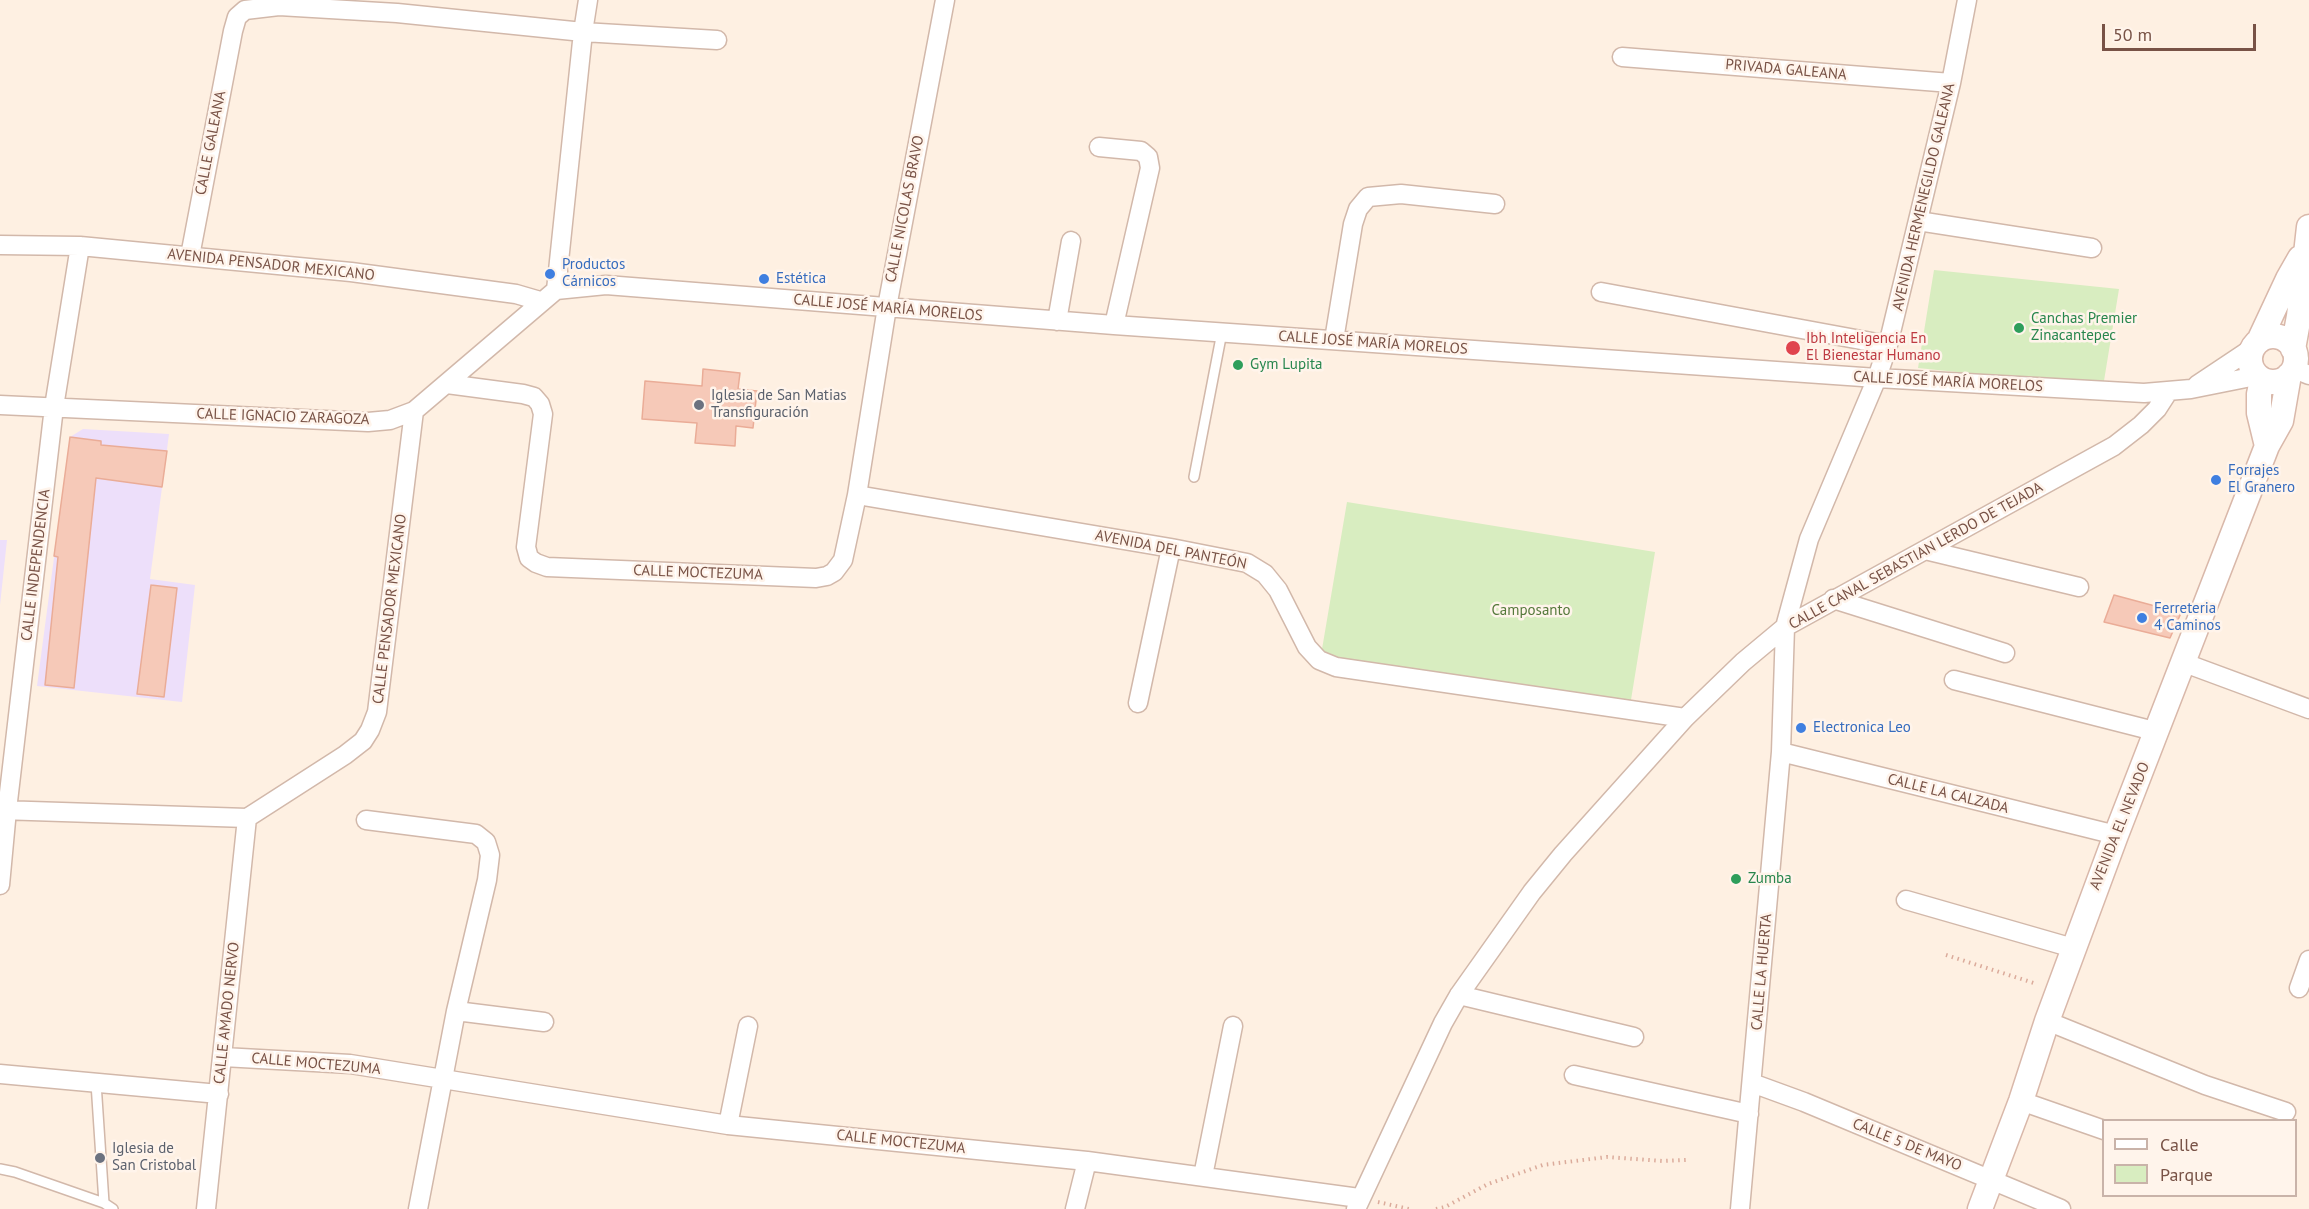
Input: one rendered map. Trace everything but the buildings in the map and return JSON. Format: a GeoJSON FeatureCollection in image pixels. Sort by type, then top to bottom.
{"type":"FeatureCollection","features":[{"type":"Feature","properties":{"kind":"street"},"geometry":{"type":"LineString","coordinates":[[556,290],[588,0]]}},
{"type":"Feature","properties":{"kind":"street","name":"CALLE NICOLAS BRAVO"},"geometry":{"type":"LineString","coordinates":[[843,560],[887,307],[945,0]]}},
{"type":"Feature","properties":{"kind":"street","name":"AVENIDA HERMENEGILDO GALEANA"},"geometry":{"type":"LineString","coordinates":[[1785,627],[1809,539],[1877,378],[1888,345],[1951,84],[1966,0]]}},
{"type":"Feature","properties":{"kind":"street","name":"CALLE GALEANA"},"geometry":{"type":"LineString","coordinates":[[190,256],[233,30],[237,17],[245,10],[279,6],[397,14],[583,32]]}},
{"type":"Feature","properties":{"kind":"street"},"geometry":{"type":"LineString","coordinates":[[583,32],[717,40]]}},
{"type":"Feature","properties":{"kind":"street","name":"PRIVADA GALEANA"},"geometry":{"type":"LineString","coordinates":[[1622,57],[1951,84]]}},
{"type":"Feature","properties":{"kind":"street"},"geometry":{"type":"LineString","coordinates":[[1099,147],[1141,151],[1148,157],[1150,168],[1114,325]]}},
{"type":"Feature","properties":{"kind":"street"},"geometry":{"type":"LineString","coordinates":[[1334,340],[1353,224],[1358,209],[1368,197],[1401,194],[1495,204]]}},
{"type":"Feature","properties":{"kind":"street"},"geometry":{"type":"LineString","coordinates":[[1918,221],[2092,248]]}},
{"type":"Feature","properties":{"kind":"street"},"geometry":{"type":"LineString","coordinates":[[2267,446],[2259,413],[2259,378],[2250,362],[2307,237]]}},
{"type":"Feature","properties":{"kind":"street","name":"AVENIDA EL NEVADO"},"geometry":{"type":"LineString","coordinates":[[1980,1209],[2021,1101],[2073,948],[2158,732],[2182,662],[2267,446],[2281,421],[2298,360],[2299,316],[2307,237]]}},
{"type":"Feature","properties":{"kind":"street"},"geometry":{"type":"LineString","coordinates":[[1057,321],[1071,241]]}},
{"type":"Feature","properties":{"kind":"street","name":"AVENIDA PENSADOR MEXICANO"},"geometry":{"type":"LineString","coordinates":[[0,245],[80,246],[351,272],[516,294],[540,302]]}},
{"type":"Feature","properties":{"kind":"street","name":"CALLE INDEPENDENCIA"},"geometry":{"type":"LineString","coordinates":[[0,885],[3,810],[54,407],[80,246]]}},
{"type":"Feature","properties":{"kind":"street","name":"CALLE JOSÉ MARÍA MORELOS"},"geometry":{"type":"LineString","coordinates":[[556,290],[606,285],[1057,321],[1877,378],[2144,393],[2168,392],[2259,378]]}},
{"type":"Feature","properties":{"kind":"street","name":"CALLE IGNACIO ZARAGOZA"},"geometry":{"type":"LineString","coordinates":[[0,405],[368,422],[390,420],[414,411],[556,290]]}},
{"type":"Feature","properties":{"kind":"street"},"geometry":{"type":"LineString","coordinates":[[1600,292],[1888,345]]}},
{"type":"Feature","properties":{"kind":"street"},"geometry":{"type":"LineString","coordinates":[[2257,344],[2274,337],[2288,342],[2298,360],[2274,382],[2259,378]]}},
{"type":"Feature","properties":{"kind":"street","name":"CALLE JOSÉ MARÍA MORELOS"},"geometry":{"type":"LineString","coordinates":[[2191,389],[2257,344]]}},
{"type":"Feature","properties":{"kind":"street","name":"CALLE MOCTEZUMA"},"geometry":{"type":"LineString","coordinates":[[447,384],[523,394],[534,398],[540,404],[543,414],[526,547],[529,558],[547,567],[816,578],[834,572],[843,560]]}},
{"type":"Feature","properties":{"kind":"street","name":"CALLE CANAL SEBASTIAN LERDO DE TEJADA"},"geometry":{"type":"LineString","coordinates":[[1358,1204],[1459,995],[1489,950],[1551,869],[1685,718],[1743,662],[1785,627],[2114,446],[2157,409],[2168,392]]}},
{"type":"Feature","properties":{"kind":"street","name":"CALLE PENSADOR MEXICANO"},"geometry":{"type":"LineString","coordinates":[[247,818],[345,754],[363,741],[370,730],[377,712],[414,411]]}},
{"type":"Feature","properties":{"kind":"street","name":"AVENIDA DEL PANTEÓN"},"geometry":{"type":"LineString","coordinates":[[856,495],[1247,563],[1265,574],[1278,590],[1307,647],[1319,660],[1336,667],[1685,718]]}},
{"type":"Feature","properties":{"kind":"street"},"geometry":{"type":"LineString","coordinates":[[1137,703],[1171,548]]}},
{"type":"Feature","properties":{"kind":"street"},"geometry":{"type":"LineString","coordinates":[[1925,550],[2079,587]]}},
{"type":"Feature","properties":{"kind":"street"},"geometry":{"type":"LineString","coordinates":[[1833,599],[2004,653]]}},
{"type":"Feature","properties":{"kind":"street","name":"CALLE LA HUERTA"},"geometry":{"type":"LineString","coordinates":[[1740,1209],[1781,752],[1785,627]]}},
{"type":"Feature","properties":{"kind":"street"},"geometry":{"type":"LineString","coordinates":[[2182,662],[2309,709]]}},
{"type":"Feature","properties":{"kind":"street"},"geometry":{"type":"LineString","coordinates":[[1954,680],[2158,732]]}},
{"type":"Feature","properties":{"kind":"street","name":"CALLE LA CALZADA"},"geometry":{"type":"LineString","coordinates":[[1781,752],[2116,835]]}},
{"type":"Feature","properties":{"kind":"street"},"geometry":{"type":"LineString","coordinates":[[3,810],[247,818]]}},
{"type":"Feature","properties":{"kind":"street","name":"CALLE AMADO NERVO"},"geometry":{"type":"LineString","coordinates":[[206,1209],[247,818]]}},
{"type":"Feature","properties":{"kind":"street"},"geometry":{"type":"LineString","coordinates":[[366,820],[476,834],[486,842],[490,855],[487,880],[456,1011],[418,1209]]}},
{"type":"Feature","properties":{"kind":"street"},"geometry":{"type":"LineString","coordinates":[[1906,900],[2073,948]]}},
{"type":"Feature","properties":{"kind":"street"},"geometry":{"type":"LineString","coordinates":[[2299,988],[2309,960]]}},
{"type":"Feature","properties":{"kind":"street"},"geometry":{"type":"LineString","coordinates":[[1459,995],[1634,1037]]}},
{"type":"Feature","properties":{"kind":"street"},"geometry":{"type":"LineString","coordinates":[[456,1011],[544,1022]]}},
{"type":"Feature","properties":{"kind":"street"},"geometry":{"type":"LineString","coordinates":[[2047,1021],[2205,1085],[2286,1112]]}},
{"type":"Feature","properties":{"kind":"street"},"geometry":{"type":"LineString","coordinates":[[728,1125],[748,1026]]}},
{"type":"Feature","properties":{"kind":"street"},"geometry":{"type":"LineString","coordinates":[[1203,1176],[1233,1026]]}},
{"type":"Feature","properties":{"kind":"street","name":"CALLE MOCTEZUMA"},"geometry":{"type":"LineString","coordinates":[[222,1057],[350,1064],[728,1125],[1087,1161],[1203,1176],[1358,1204]]}},
{"type":"Feature","properties":{"kind":"street"},"geometry":{"type":"LineString","coordinates":[[0,1074],[219,1094]]}},
{"type":"Feature","properties":{"kind":"street"},"geometry":{"type":"LineString","coordinates":[[1574,1075],[1749,1114]]}},
{"type":"Feature","properties":{"kind":"street","name":"CALLE 5 DE MAYO"},"geometry":{"type":"LineString","coordinates":[[1752,1083],[1804,1102],[2061,1209]]}},
{"type":"Feature","properties":{"kind":"street"},"geometry":{"type":"LineString","coordinates":[[2021,1101],[2102,1130]]}},
{"type":"Feature","properties":{"kind":"street"},"geometry":{"type":"LineString","coordinates":[[1075,1209],[1087,1161]]}},
{"type":"Feature","properties":{"kind":"lane"},"geometry":{"type":"LineString","coordinates":[[1194,477],[1222,332]]}},
{"type":"Feature","properties":{"kind":"lane"},"geometry":{"type":"LineString","coordinates":[[96,1083],[104,1203]]}},
{"type":"Feature","properties":{"kind":"lane"},"geometry":{"type":"LineString","coordinates":[[0,1169],[104,1203],[113,1209]]}},
{"type":"Feature","properties":{"kind":"path"},"geometry":{"type":"LineString","coordinates":[[1946,956],[2058,990]]}},
{"type":"Feature","properties":{"kind":"path"},"geometry":{"type":"LineString","coordinates":[[1436,1209],[1445,1207],[1488,1184],[1543,1165],[1607,1157],[1662,1161],[1686,1160]]}},
{"type":"Feature","properties":{"kind":"path"},"geometry":{"type":"LineString","coordinates":[[1358,1204],[1410,1209]]}},
{"type":"Feature","properties":{"kind":"shaded area"},"geometry":{"type":"Polygon","coordinates":[[[83,429],[169,434],[150,579],[195,585],[182,702],[37,686],[70,437],[83,429]]]}},
{"type":"Feature","properties":{"kind":"shaded area"},"geometry":{"type":"Polygon","coordinates":[[[0,540],[7,540],[0,605],[0,540]]]}},
{"type":"Feature","properties":{"kind":"green space","name":"Canchas Premier Zinacantepec"},"geometry":{"type":"Polygon","coordinates":[[[1934,270],[2119,289],[2103,387],[1918,368],[1934,270]]]}},
{"type":"Feature","properties":{"kind":"green space","name":"Camposanto"},"geometry":{"type":"Polygon","coordinates":[[[1347,502],[1655,552],[1630,706],[1321,655],[1347,502]]]}},
{"type":"Feature","properties":{"kind":"place","name":"Productos Cárnicos"},"geometry":{"type":"Point","coordinates":[550,274]}},
{"type":"Feature","properties":{"kind":"place","name":"Estética"},"geometry":{"type":"Point","coordinates":[764,279]}},
{"type":"Feature","properties":{"kind":"place","name":"Canchas Premier Zinacantepec"},"geometry":{"type":"Point","coordinates":[2019,328]}},
{"type":"Feature","properties":{"kind":"place","name":"Ibh Inteligencia En El Bienestar Humano"},"geometry":{"type":"Point","coordinates":[1793,348]}},
{"type":"Feature","properties":{"kind":"place","name":"Gym Lupita"},"geometry":{"type":"Point","coordinates":[1238,365]}},
{"type":"Feature","properties":{"kind":"place","name":"Iglesia de San Matias Transfiguración"},"geometry":{"type":"Point","coordinates":[699,405]}},
{"type":"Feature","properties":{"kind":"place","name":"Forrajes El Granero"},"geometry":{"type":"Point","coordinates":[2216,480]}},
{"type":"Feature","properties":{"kind":"place","name":"Ferreteria 4 Caminos"},"geometry":{"type":"Point","coordinates":[2142,618]}},
{"type":"Feature","properties":{"kind":"place","name":"Electronica Leo"},"geometry":{"type":"Point","coordinates":[1801,728]}},
{"type":"Feature","properties":{"kind":"place","name":"Zumba"},"geometry":{"type":"Point","coordinates":[1736,879]}},
{"type":"Feature","properties":{"kind":"place","name":"Iglesia de San Cristobal"},"geometry":{"type":"Point","coordinates":[100,1158]}}]}
